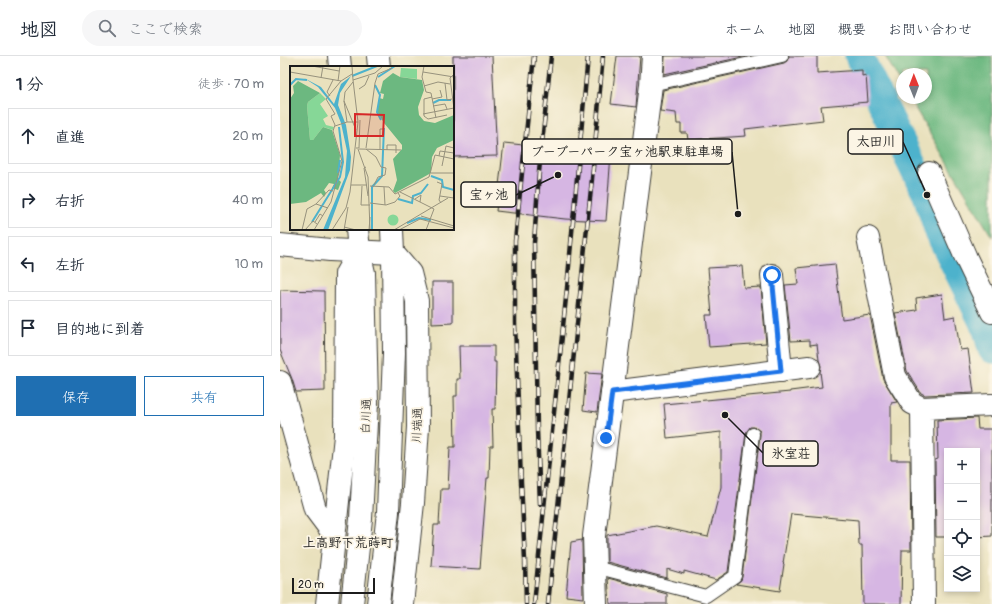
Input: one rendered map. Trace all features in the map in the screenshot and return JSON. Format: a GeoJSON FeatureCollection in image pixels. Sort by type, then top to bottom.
{"type":"FeatureCollection","features":[{"type":"Feature","properties":{"kind":"main road"},"geometry":{"type":"LineString","coordinates":[[339,56],[340,66]]}},
{"type":"Feature","properties":{"kind":"main road"},"geometry":{"type":"LineString","coordinates":[[378,56],[379,66]]}},
{"type":"Feature","properties":{"kind":"main road"},"geometry":{"type":"LineString","coordinates":[[596,604],[594,536],[651,85],[653,56]]}},
{"type":"Feature","properties":{"kind":"main road"},"geometry":{"type":"LineString","coordinates":[[929,173],[963,251],[992,312]]}},
{"type":"Feature","properties":{"kind":"main road","name":"白川通"},"geometry":{"type":"LineString","coordinates":[[352,604],[361,519],[367,403],[364,273],[359,251],[357,230]]}},
{"type":"Feature","properties":{"kind":"main road"},"geometry":{"type":"LineString","coordinates":[[378,604],[388,512],[394,352],[392,230]]}},
{"type":"Feature","properties":{"kind":"main road"},"geometry":{"type":"LineString","coordinates":[[868,238],[895,376],[912,403],[922,408],[992,405]]}},
{"type":"Feature","properties":{"kind":"main road"},"geometry":{"type":"LineString","coordinates":[[280,245],[393,253]]}},
{"type":"Feature","properties":{"kind":"main road"},"geometry":{"type":"LineString","coordinates":[[326,604],[345,436],[346,274],[359,251]]}},
{"type":"Feature","properties":{"kind":"main road","name":"川端通"},"geometry":{"type":"LineString","coordinates":[[393,253],[410,274],[417,301],[418,333],[418,427],[413,503],[402,604]]}},
{"type":"Feature","properties":{"kind":"main road"},"geometry":{"type":"LineString","coordinates":[[772,275],[781,371]]}},
{"type":"Feature","properties":{"kind":"main road"},"geometry":{"type":"LineString","coordinates":[[612,392],[808,367]]}},
{"type":"Feature","properties":{"kind":"main road"},"geometry":{"type":"LineString","coordinates":[[280,382],[315,509],[334,533]]}},
{"type":"Feature","properties":{"kind":"main road"},"geometry":{"type":"LineString","coordinates":[[922,408],[924,604]]}},
{"type":"Feature","properties":{"kind":"lane"},"geometry":{"type":"LineString","coordinates":[[651,85],[782,56]]}},
{"type":"Feature","properties":{"kind":"lane"},"geometry":{"type":"LineString","coordinates":[[595,567],[706,596],[734,576],[753,434]]}},
{"type":"Feature","properties":{"kind":"green space"},"geometry":{"type":"Polygon","coordinates":[[[885,56],[992,56],[992,237],[913,104],[932,104],[932,68],[896,68],[896,75],[885,56]]]}},
{"type":"Feature","properties":{"kind":"building"},"geometry":{"type":"Polygon","coordinates":[[[453,56],[492,56],[497,156],[454,157],[453,56]]]}},
{"type":"Feature","properties":{"kind":"building"},"geometry":{"type":"Polygon","coordinates":[[[617,56],[640,56],[636,107],[611,104],[617,56]]]}},
{"type":"Feature","properties":{"kind":"building"},"geometry":{"type":"Polygon","coordinates":[[[665,56],[747,56],[664,74],[665,56]]]}},
{"type":"Feature","properties":{"kind":"building"},"geometry":{"type":"Polygon","coordinates":[[[789,56],[817,56],[817,73],[862,70],[862,76],[866,75],[868,102],[821,106],[823,120],[745,129],[746,136],[688,140],[687,133],[681,133],[681,124],[677,124],[676,113],[660,111],[663,90],[784,63],[787,61],[789,56]]]}},
{"type":"Feature","properties":{"kind":"building"},"geometry":{"type":"Polygon","coordinates":[[[504,143],[611,154],[606,221],[565,219],[496,211],[504,143]]]}},
{"type":"Feature","properties":{"kind":"building"},"geometry":{"type":"Polygon","coordinates":[[[835,264],[842,319],[870,315],[883,379],[897,402],[891,403],[891,460],[910,460],[911,550],[902,550],[901,604],[863,604],[862,545],[859,545],[858,520],[791,514],[780,591],[736,584],[742,577],[760,435],[760,431],[754,427],[750,427],[746,433],[728,572],[716,580],[684,571],[684,574],[667,569],[667,578],[607,562],[607,535],[656,526],[708,537],[721,487],[721,432],[667,438],[664,404],[790,392],[822,387],[820,372],[821,366],[817,344],[810,345],[810,340],[791,341],[785,285],[798,284],[796,268],[835,264]]]}},
{"type":"Feature","properties":{"kind":"building"},"geometry":{"type":"Polygon","coordinates":[[[742,266],[744,288],[761,287],[766,343],[709,347],[706,315],[712,315],[708,268],[742,266]]]}},
{"type":"Feature","properties":{"kind":"building"},"geometry":{"type":"Polygon","coordinates":[[[432,282],[453,282],[453,323],[432,324],[432,282]]]}},
{"type":"Feature","properties":{"kind":"building"},"geometry":{"type":"Polygon","coordinates":[[[280,290],[324,291],[325,391],[296,392],[280,350],[280,290]]]}},
{"type":"Feature","properties":{"kind":"building"},"geometry":{"type":"Polygon","coordinates":[[[942,294],[945,318],[955,316],[960,350],[968,349],[974,393],[925,395],[921,393],[907,371],[895,313],[917,310],[916,298],[942,294]]]}},
{"type":"Feature","properties":{"kind":"building"},"geometry":{"type":"Polygon","coordinates":[[[459,346],[494,346],[494,362],[496,362],[495,409],[492,409],[493,446],[490,446],[489,478],[487,478],[480,569],[431,566],[434,525],[439,525],[441,489],[448,489],[450,447],[455,447],[454,396],[457,396],[457,379],[460,379],[459,346]]]}},
{"type":"Feature","properties":{"kind":"building"},"geometry":{"type":"Polygon","coordinates":[[[586,373],[602,374],[597,412],[583,410],[586,373]]]}},
{"type":"Feature","properties":{"kind":"building"},"geometry":{"type":"Polygon","coordinates":[[[977,418],[978,429],[992,429],[992,536],[980,537],[980,448],[944,448],[944,537],[936,537],[935,460],[938,459],[937,420],[977,418]]]}},
{"type":"Feature","properties":{"kind":"building"},"geometry":{"type":"Polygon","coordinates":[[[582,540],[583,598],[566,596],[571,542],[582,540]]]}},
{"type":"Feature","properties":{"kind":"building"},"geometry":{"type":"Polygon","coordinates":[[[608,578],[667,594],[667,604],[610,604],[608,578]]]}},
{"type":"Feature","properties":{"kind":"waterway"},"geometry":{"type":"LineString","coordinates":[[859,56],[927,195],[939,232],[987,330],[992,349]]}},
{"type":"Feature","properties":{"kind":"railway"},"geometry":{"type":"LineString","coordinates":[[526,604],[515,323],[515,241],[534,56]]}},
{"type":"Feature","properties":{"kind":"railway"},"geometry":{"type":"LineString","coordinates":[[540,504],[537,430],[534,243],[539,172],[551,56]]}},
{"type":"Feature","properties":{"kind":"railway"},"geometry":{"type":"LineString","coordinates":[[534,604],[567,288],[588,56]]}},
{"type":"Feature","properties":{"kind":"railway"},"geometry":{"type":"LineString","coordinates":[[548,604],[592,179],[603,56]]}},
{"type":"Feature","properties":{"kind":"place","name":"宝ヶ池"},"geometry":{"type":"Point","coordinates":[558,175]}},
{"type":"Feature","properties":{"kind":"place","name":"太田川"},"geometry":{"type":"Point","coordinates":[927,195]}},
{"type":"Feature","properties":{"kind":"place","name":"ブーブーパーク宝ヶ池駅東駐車場"},"geometry":{"type":"Point","coordinates":[738,214]}},
{"type":"Feature","properties":{"kind":"place","name":"氷室荘"},"geometry":{"type":"Point","coordinates":[725,415]}},
{"type":"Feature","properties":{"kind":"district","name":"上高野下荒蒔町"},"geometry":{"type":"Point","coordinates":[348,542]}},
{"type":"Feature","properties":{"kind":"route"},"geometry":{"type":"LineString","coordinates":[[606,438],[612,392],[781,371],[772,275]]}}]}
